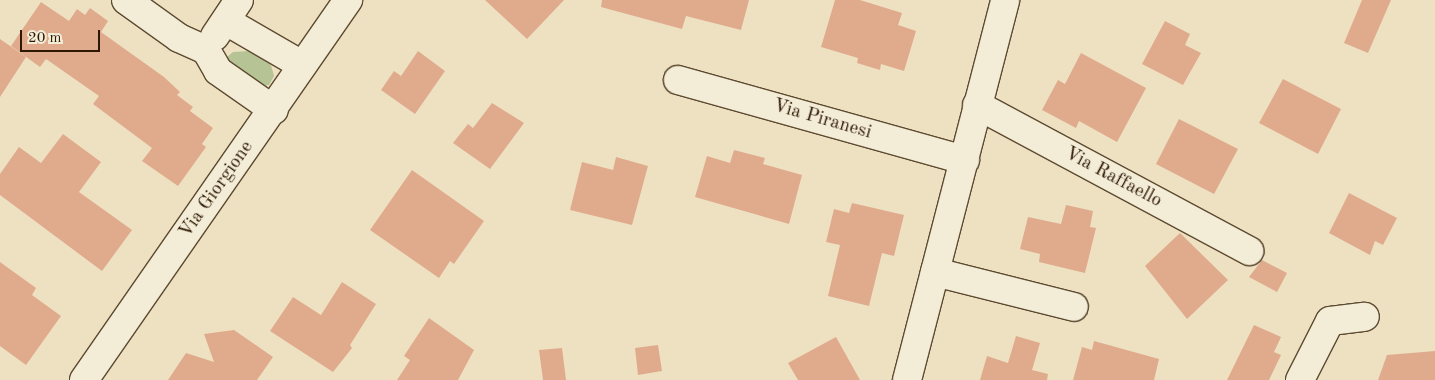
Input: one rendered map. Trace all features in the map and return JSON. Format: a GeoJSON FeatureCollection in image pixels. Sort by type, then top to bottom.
{"type":"FeatureCollection","features":[{"type":"Feature","properties":{"kind":"street"},"geometry":{"type":"LineString","coordinates":[[126,0],[179,38],[206,50],[218,71],[274,110]]}},
{"type":"Feature","properties":{"kind":"street","name":"Via Giorgione"},"geometry":{"type":"LineString","coordinates":[[84,380],[274,110],[302,64],[348,0]]}},
{"type":"Feature","properties":{"kind":"street"},"geometry":{"type":"LineString","coordinates":[[907,380],[1005,0]]}},
{"type":"Feature","properties":{"kind":"street"},"geometry":{"type":"LineString","coordinates":[[206,50],[233,10],[302,64]]}},
{"type":"Feature","properties":{"kind":"street","name":"Via Piranesi"},"geometry":{"type":"LineString","coordinates":[[678,80],[965,160]]}},
{"type":"Feature","properties":{"kind":"street","name":"Via Raffaello"},"geometry":{"type":"LineString","coordinates":[[977,105],[1249,251]]}},
{"type":"Feature","properties":{"kind":"street"},"geometry":{"type":"LineString","coordinates":[[935,272],[1074,307]]}},
{"type":"Feature","properties":{"kind":"street"},"geometry":{"type":"LineString","coordinates":[[1300,380],[1330,321],[1365,317]]}},
{"type":"Feature","properties":{"kind":"green space"},"geometry":{"type":"Polygon","coordinates":[[[250,51],[260,54],[271,65],[274,76],[269,85],[264,86],[234,73],[226,58],[233,52],[250,51]]]}},
{"type":"Feature","properties":{"kind":"building"},"geometry":{"type":"Polygon","coordinates":[[[485,0],[564,0],[527,39],[485,0]]]}},
{"type":"Feature","properties":{"kind":"building"},"geometry":{"type":"Polygon","coordinates":[[[602,0],[749,0],[741,30],[686,16],[682,29],[601,7],[602,0]]]}},
{"type":"Feature","properties":{"kind":"building"},"geometry":{"type":"Polygon","coordinates":[[[835,0],[860,0],[902,13],[898,25],[916,31],[904,71],[881,64],[880,70],[857,63],[858,58],[821,47],[835,0]]]}},
{"type":"Feature","properties":{"kind":"building"},"geometry":{"type":"Polygon","coordinates":[[[1362,0],[1391,0],[1368,53],[1344,43],[1362,0]]]}},
{"type":"Feature","properties":{"kind":"building"},"geometry":{"type":"Polygon","coordinates":[[[41,2],[69,21],[77,9],[85,15],[90,8],[108,21],[101,32],[164,77],[180,92],[177,95],[193,107],[190,111],[213,128],[202,144],[206,147],[178,186],[142,161],[152,148],[93,104],[99,96],[46,59],[40,67],[11,46],[41,2]]]}},
{"type":"Feature","properties":{"kind":"building"},"geometry":{"type":"Polygon","coordinates":[[[1165,21],[1190,34],[1185,45],[1201,53],[1183,85],[1142,64],[1165,21]]]}},
{"type":"Feature","properties":{"kind":"building"},"geometry":{"type":"Polygon","coordinates":[[[0,39],[26,57],[0,97],[0,39]]]}},
{"type":"Feature","properties":{"kind":"building"},"geometry":{"type":"Polygon","coordinates":[[[418,51],[445,71],[415,114],[381,90],[394,71],[401,76],[418,51]]]}},
{"type":"Feature","properties":{"kind":"building"},"geometry":{"type":"Polygon","coordinates":[[[1081,53],[1146,88],[1117,142],[1079,121],[1076,128],[1042,110],[1058,80],[1065,84],[1081,53]]]}},
{"type":"Feature","properties":{"kind":"building"},"geometry":{"type":"Polygon","coordinates":[[[1283,79],[1341,109],[1318,154],[1259,123],[1283,79]]]}},
{"type":"Feature","properties":{"kind":"building"},"geometry":{"type":"Polygon","coordinates":[[[492,103],[524,123],[490,169],[453,143],[468,124],[473,128],[492,103]]]}},
{"type":"Feature","properties":{"kind":"building"},"geometry":{"type":"Polygon","coordinates":[[[1179,119],[1238,149],[1214,194],[1156,164],[1179,119]]]}},
{"type":"Feature","properties":{"kind":"building"},"geometry":{"type":"Polygon","coordinates":[[[63,134],[101,162],[79,192],[132,230],[102,271],[0,195],[0,174],[19,147],[41,163],[63,134]]]}},
{"type":"Feature","properties":{"kind":"building"},"geometry":{"type":"Polygon","coordinates":[[[734,150],[765,158],[763,164],[802,175],[789,224],[695,197],[707,156],[730,163],[734,150]]]}},
{"type":"Feature","properties":{"kind":"building"},"geometry":{"type":"Polygon","coordinates":[[[616,157],[648,166],[632,225],[570,210],[582,162],[613,170],[616,157]]]}},
{"type":"Feature","properties":{"kind":"building"},"geometry":{"type":"Polygon","coordinates":[[[412,170],[484,221],[454,264],[450,261],[439,278],[370,230],[412,170]]]}},
{"type":"Feature","properties":{"kind":"building"},"geometry":{"type":"Polygon","coordinates":[[[1349,193],[1397,218],[1383,245],[1375,241],[1370,255],[1329,233],[1349,193]]]}},
{"type":"Feature","properties":{"kind":"building"},"geometry":{"type":"Polygon","coordinates":[[[852,203],[904,215],[894,256],[882,253],[869,306],[828,296],[840,245],[826,242],[834,209],[849,213],[852,203]]]}},
{"type":"Feature","properties":{"kind":"building"},"geometry":{"type":"Polygon","coordinates":[[[1066,205],[1093,211],[1090,227],[1096,228],[1085,273],[1039,262],[1040,254],[1020,249],[1028,217],[1061,224],[1066,205]]]}},
{"type":"Feature","properties":{"kind":"building"},"geometry":{"type":"Polygon","coordinates":[[[1180,233],[1228,280],[1187,319],[1145,266],[1180,233]]]}},
{"type":"Feature","properties":{"kind":"building"},"geometry":{"type":"Polygon","coordinates":[[[1262,260],[1287,273],[1277,292],[1249,277],[1262,260]]]}},
{"type":"Feature","properties":{"kind":"building"},"geometry":{"type":"Polygon","coordinates":[[[0,262],[36,288],[32,295],[61,316],[26,365],[0,346],[0,262]]]}},
{"type":"Feature","properties":{"kind":"building"},"geometry":{"type":"Polygon","coordinates":[[[342,282],[376,304],[350,345],[352,348],[333,372],[270,331],[293,297],[321,315],[342,282]]]}},
{"type":"Feature","properties":{"kind":"building"},"geometry":{"type":"Polygon","coordinates":[[[429,318],[474,350],[458,380],[397,380],[410,360],[404,356],[429,318]]]}},
{"type":"Feature","properties":{"kind":"building"},"geometry":{"type":"Polygon","coordinates":[[[1254,325],[1281,337],[1274,352],[1281,355],[1269,380],[1227,380],[1254,325]]]}},
{"type":"Feature","properties":{"kind":"building"},"geometry":{"type":"Polygon","coordinates":[[[234,330],[273,357],[257,380],[168,380],[186,353],[214,362],[204,334],[234,330]]]}},
{"type":"Feature","properties":{"kind":"building"},"geometry":{"type":"Polygon","coordinates":[[[1016,336],[1040,343],[1032,370],[1048,374],[1047,380],[980,380],[987,356],[1008,363],[1016,336]]]}},
{"type":"Feature","properties":{"kind":"building"},"geometry":{"type":"Polygon","coordinates":[[[836,337],[860,380],[798,380],[788,363],[836,337]]]}},
{"type":"Feature","properties":{"kind":"building"},"geometry":{"type":"Polygon","coordinates":[[[1094,341],[1159,359],[1154,380],[1073,380],[1082,347],[1092,350],[1094,341]]]}},
{"type":"Feature","properties":{"kind":"building"},"geometry":{"type":"Polygon","coordinates":[[[658,345],[662,371],[638,375],[635,348],[658,345]]]}},
{"type":"Feature","properties":{"kind":"building"},"geometry":{"type":"Polygon","coordinates":[[[562,348],[566,380],[543,380],[539,350],[562,348]]]}},
{"type":"Feature","properties":{"kind":"building"},"geometry":{"type":"Polygon","coordinates":[[[1435,351],[1435,380],[1378,380],[1387,355],[1435,351]]]}}]}
